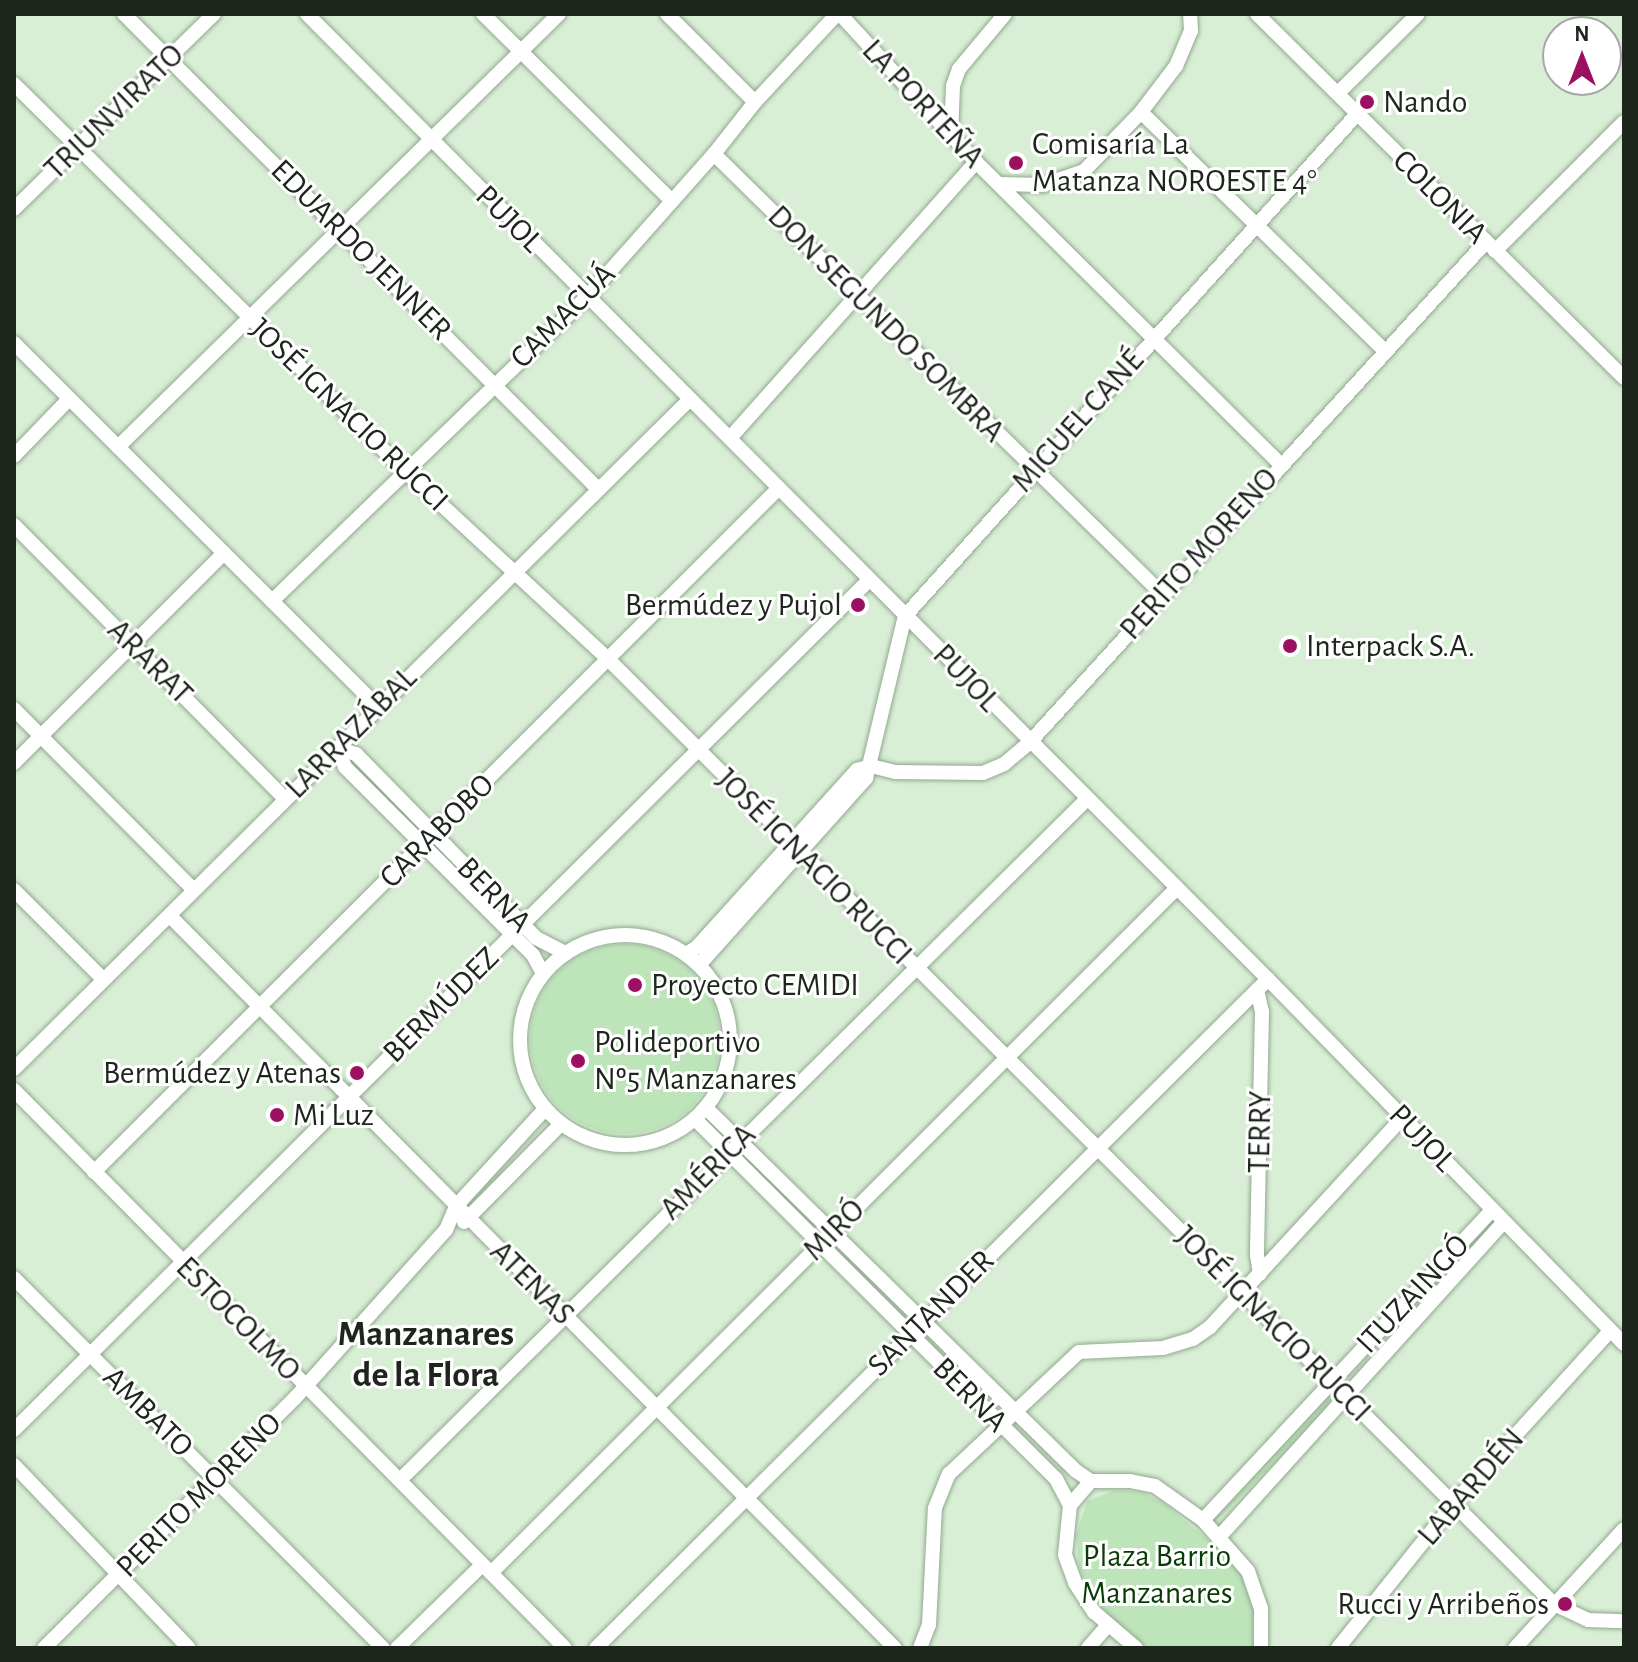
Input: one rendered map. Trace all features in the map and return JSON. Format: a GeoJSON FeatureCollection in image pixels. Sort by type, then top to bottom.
{"type":"FeatureCollection","features":[{"type":"Feature","properties":{"kind":"street","name":"EDUARDO JENNER"},"geometry":{"type":"LineString","coordinates":[[124,14],[597,488]]}},
{"type":"Feature","properties":{"kind":"street","name":"TRIUNVIRATO"},"geometry":{"type":"LineString","coordinates":[[14,209],[214,14]]}},
{"type":"Feature","properties":{"kind":"street","name":"PUJOL"},"geometry":{"type":"LineString","coordinates":[[307,14],[1029,743],[1177,888],[1262,985],[1402,1118],[1624,1344]]}},
{"type":"Feature","properties":{"kind":"street"},"geometry":{"type":"LineString","coordinates":[[483,14],[671,200]]}},
{"type":"Feature","properties":{"kind":"street"},"geometry":{"type":"LineString","coordinates":[[118,447],[559,14]]}},
{"type":"Feature","properties":{"kind":"street"},"geometry":{"type":"LineString","coordinates":[[667,14],[755,102]]}},
{"type":"Feature","properties":{"kind":"street","name":"CAMACUÁ"},"geometry":{"type":"LineString","coordinates":[[272,601],[587,297],[714,154],[755,102],[838,14]]}},
{"type":"Feature","properties":{"kind":"street","name":"LA PORTEÑA"},"geometry":{"type":"LineString","coordinates":[[838,14],[976,162],[1280,464]]}},
{"type":"Feature","properties":{"kind":"street"},"geometry":{"type":"LineString","coordinates":[[951,136],[953,86],[959,69],[1005,14]]}},
{"type":"Feature","properties":{"kind":"street"},"geometry":{"type":"LineString","coordinates":[[999,184],[1043,185],[1084,171],[1141,112],[1186,48],[1190,14]]}},
{"type":"Feature","properties":{"kind":"street","name":"COLONIA"},"geometry":{"type":"LineString","coordinates":[[1257,14],[1624,378]]}},
{"type":"Feature","properties":{"kind":"street"},"geometry":{"type":"LineString","coordinates":[[1338,93],[1418,14]]}},
{"type":"Feature","properties":{"kind":"street","name":"JOSÉ IGNACIO RUCCI"},"geometry":{"type":"LineString","coordinates":[[14,84],[405,471],[609,660],[1554,1604],[1588,1620],[1624,1621]]}},
{"type":"Feature","properties":{"kind":"street"},"geometry":{"type":"LineString","coordinates":[[1141,112],[1384,350]]}},
{"type":"Feature","properties":{"kind":"street","name":"MIGUEL CANÉ"},"geometry":{"type":"LineString","coordinates":[[871,766],[872,744],[905,616],[1357,114]]}},
{"type":"Feature","properties":{"kind":"street","name":"PERITO MORENO"},"geometry":{"type":"LineString","coordinates":[[871,766],[895,772],[983,773],[1004,764],[1029,743],[1384,350],[1624,122]]}},
{"type":"Feature","properties":{"kind":"street","name":"DON SEGUNDO SOMBRA"},"geometry":{"type":"LineString","coordinates":[[714,154],[1162,594]]}},
{"type":"Feature","properties":{"kind":"street"},"geometry":{"type":"LineString","coordinates":[[730,438],[976,162]]}},
{"type":"Feature","properties":{"kind":"street"},"geometry":{"type":"LineString","coordinates":[[14,343],[377,706]]}},
{"type":"Feature","properties":{"kind":"street"},"geometry":{"type":"LineString","coordinates":[[14,456],[69,399]]}},
{"type":"Feature","properties":{"kind":"street","name":"LARRAZÁBAL"},"geometry":{"type":"LineString","coordinates":[[14,1069],[690,399]]}},
{"type":"Feature","properties":{"kind":"street","name":"CARABOBO"},"geometry":{"type":"LineString","coordinates":[[94,1172],[779,488]]}},
{"type":"Feature","properties":{"kind":"street","name":"ARARAT"},"geometry":{"type":"LineString","coordinates":[[14,525],[285,799]]}},
{"type":"Feature","properties":{"kind":"street"},"geometry":{"type":"LineString","coordinates":[[14,763],[224,553]]}},
{"type":"Feature","properties":{"kind":"street","name":"BERMÚDEZ"},"geometry":{"type":"LineString","coordinates":[[14,1430],[869,580]]}},
{"type":"Feature","properties":{"kind":"street"},"geometry":{"type":"LineString","coordinates":[[14,709],[194,890]]}},
{"type":"Feature","properties":{"kind":"street","name":"BERNA"},"geometry":{"type":"LineString","coordinates":[[337,748],[356,754],[433,834],[517,929],[543,974]]}},
{"type":"Feature","properties":{"kind":"street","name":"BERNA"},"geometry":{"type":"LineString","coordinates":[[337,748],[345,767],[421,845],[517,929],[566,953]]}},
{"type":"Feature","properties":{"kind":"street"},"geometry":{"type":"LineString","coordinates":[[699,965],[797,848],[857,770],[871,766]]}},
{"type":"Feature","properties":{"kind":"street","name":"AMÉRICA"},"geometry":{"type":"LineString","coordinates":[[400,1480],[563,1314],[1087,799]]}},
{"type":"Feature","properties":{"kind":"street"},"geometry":{"type":"LineString","coordinates":[[686,954],[697,947],[797,848]]}},
{"type":"Feature","properties":{"kind":"street","name":"MIRÓ"},"geometry":{"type":"LineString","coordinates":[[397,1648],[486,1569],[657,1405],[1177,888]]}},
{"type":"Feature","properties":{"kind":"street"},"geometry":{"type":"LineString","coordinates":[[14,890],[103,979]]}},
{"type":"Feature","properties":{"kind":"street","name":"ATENAS"},"geometry":{"type":"LineString","coordinates":[[170,916],[895,1648]]}},
{"type":"Feature","properties":{"kind":"street","name":"BERNA"},"geometry":{"type":"LineString","coordinates":[[626,935],[658,940],[686,954],[699,965],[718,990],[731,1035],[722,1081],[706,1108],[668,1137],[629,1145],[589,1139],[561,1124],[545,1109],[522,1066],[519,1034],[526,1002],[543,974],[566,953],[595,939],[626,935]]}},
{"type":"Feature","properties":{"kind":"street","name":"SANTANDER"},"geometry":{"type":"LineString","coordinates":[[603,1645],[909,1334],[1262,985]]}},
{"type":"Feature","properties":{"kind":"street","name":"TERRY"},"geometry":{"type":"LineString","coordinates":[[1260,1274],[1257,1255],[1262,985]]}},
{"type":"Feature","properties":{"kind":"street","name":"ESTOCOLMO"},"geometry":{"type":"LineString","coordinates":[[14,1090],[565,1648]]}},
{"type":"Feature","properties":{"kind":"street","name":"BERNA"},"geometry":{"type":"LineString","coordinates":[[706,1108],[1013,1412],[1076,1471],[1091,1481]]}},
{"type":"Feature","properties":{"kind":"street","name":"PERITO MORENO"},"geometry":{"type":"LineString","coordinates":[[44,1648],[215,1479],[304,1385],[446,1230],[456,1206],[545,1109]]}},
{"type":"Feature","properties":{"kind":"street"},"geometry":{"type":"LineString","coordinates":[[920,1648],[929,1625],[937,1496],[949,1474],[1079,1352],[1145,1350],[1186,1342],[1210,1327],[1402,1118]]}},
{"type":"Feature","properties":{"kind":"street","name":"BERNA"},"geometry":{"type":"LineString","coordinates":[[695,1119],[1056,1479],[1070,1505]]}},
{"type":"Feature","properties":{"kind":"street","name":"PERITO MORENO"},"geometry":{"type":"LineString","coordinates":[[446,1230],[470,1219],[561,1124]]}},
{"type":"Feature","properties":{"kind":"street","name":"ITUZAINGÓ"},"geometry":{"type":"LineString","coordinates":[[1203,1520],[1492,1210]]}},
{"type":"Feature","properties":{"kind":"street","name":"ITUZAINGÓ"},"geometry":{"type":"LineString","coordinates":[[1220,1536],[1504,1222]]}},
{"type":"Feature","properties":{"kind":"street","name":"AMBATO"},"geometry":{"type":"LineString","coordinates":[[14,1278],[383,1648]]}},
{"type":"Feature","properties":{"kind":"street","name":"LABARDÉN"},"geometry":{"type":"LineString","coordinates":[[1338,1648],[1454,1503],[1610,1331]]}},
{"type":"Feature","properties":{"kind":"street"},"geometry":{"type":"LineString","coordinates":[[14,1465],[121,1573],[189,1648]]}},
{"type":"Feature","properties":{"kind":"street"},"geometry":{"type":"LineString","coordinates":[[1125,1645],[1084,1599],[1069,1568],[1064,1541],[1070,1505],[1091,1481],[1130,1481],[1155,1486],[1220,1536],[1248,1571],[1256,1589],[1261,1608],[1261,1648]]}},
{"type":"Feature","properties":{"kind":"street"},"geometry":{"type":"LineString","coordinates":[[1515,1648],[1624,1529]]}},
{"type":"Feature","properties":{"kind":"street"},"geometry":{"type":"LineString","coordinates":[[1088,1648],[1107,1626]]}},
{"type":"Feature","properties":{"kind":"green space"},"geometry":{"type":"Polygon","coordinates":[[[625,944],[661,951],[692,972],[713,1003],[720,1039],[713,1075],[692,1106],[661,1127],[625,1134],[589,1127],[558,1106],[537,1075],[530,1039],[537,1003],[558,972],[589,951],[625,944]]]}},
{"type":"Feature","properties":{"kind":"green space"},"geometry":{"type":"Polygon","coordinates":[[[1490,1216],[1497,1223],[1338,1382],[1331,1375],[1490,1216]]]}},
{"type":"Feature","properties":{"kind":"green space"},"geometry":{"type":"Polygon","coordinates":[[[1327,1392],[1336,1401],[1213,1524],[1204,1515],[1327,1392]]]}},
{"type":"Feature","properties":{"kind":"green space","name":"Plaza Barrio Manzanares"},"geometry":{"type":"Polygon","coordinates":[[[1116,1490],[1141,1492],[1162,1502],[1228,1556],[1251,1590],[1256,1611],[1256,1648],[1147,1648],[1111,1620],[1087,1587],[1079,1566],[1076,1536],[1087,1501],[1116,1490]]]}},
{"type":"Feature","properties":{"kind":"place","name":"Nando"},"geometry":{"type":"Point","coordinates":[1367,102]}},
{"type":"Feature","properties":{"kind":"place","name":"Comisaría La Matanza NOROESTE 4°"},"geometry":{"type":"Point","coordinates":[1016,163]}},
{"type":"Feature","properties":{"kind":"place","name":"Bermúdez y Pujol"},"geometry":{"type":"Point","coordinates":[858,605]}},
{"type":"Feature","properties":{"kind":"place","name":"Interpack S.A."},"geometry":{"type":"Point","coordinates":[1290,646]}},
{"type":"Feature","properties":{"kind":"place","name":"Proyecto CEMIDI"},"geometry":{"type":"Point","coordinates":[635,985]}},
{"type":"Feature","properties":{"kind":"place","name":"Polideportivo Nº5 Manzanares"},"geometry":{"type":"Point","coordinates":[578,1061]}},
{"type":"Feature","properties":{"kind":"place","name":"Bermúdez y Atenas"},"geometry":{"type":"Point","coordinates":[357,1073]}},
{"type":"Feature","properties":{"kind":"place","name":"Mi Luz"},"geometry":{"type":"Point","coordinates":[277,1115]}},
{"type":"Feature","properties":{"kind":"place","name":"Rucci y Arribeños"},"geometry":{"type":"Point","coordinates":[1565,1604]}},
{"type":"Feature","properties":{"kind":"district","name":"Manzanares de la Flora"},"geometry":{"type":"Point","coordinates":[426,1354]}}]}
